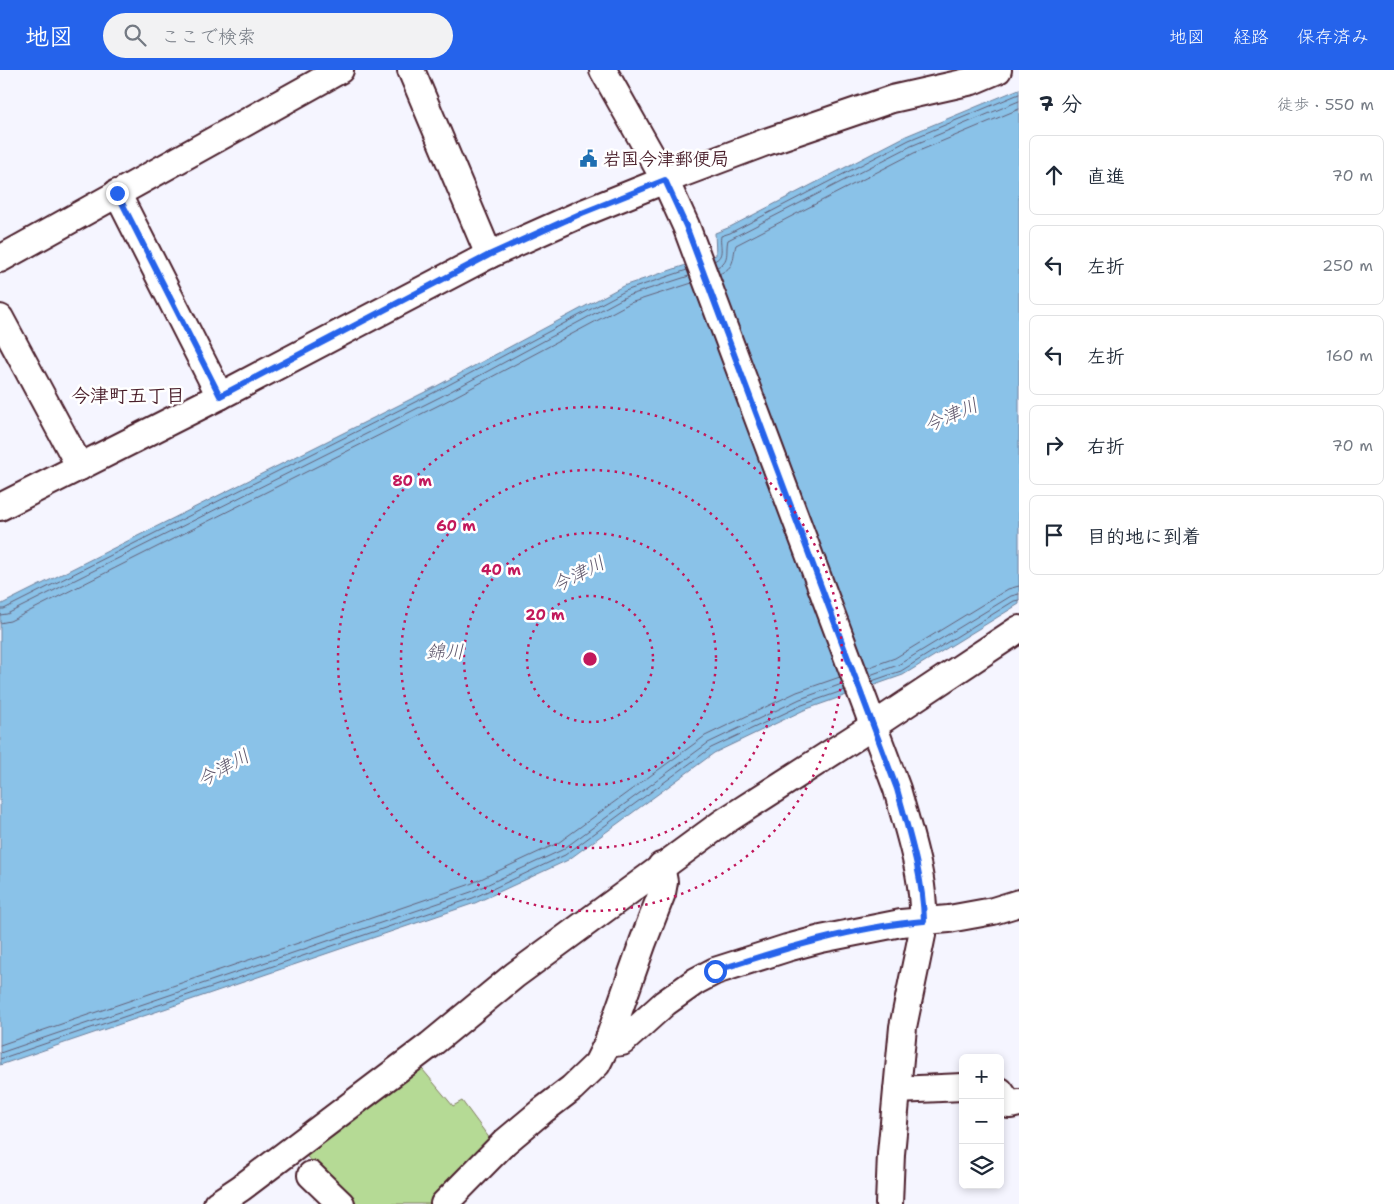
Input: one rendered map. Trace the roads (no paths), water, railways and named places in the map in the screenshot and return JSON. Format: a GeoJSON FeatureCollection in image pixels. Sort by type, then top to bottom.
{"type":"FeatureCollection","features":[{"type":"Feature","properties":{"kind":"street"},"geometry":{"type":"LineString","coordinates":[[0,259],[340,70]]}},
{"type":"Feature","properties":{"kind":"street"},"geometry":{"type":"LineString","coordinates":[[411,70],[489,255]]}},
{"type":"Feature","properties":{"kind":"street"},"geometry":{"type":"LineString","coordinates":[[603,70],[665,180],[686,226],[897,789],[916,857],[924,904],[924,921],[903,1027],[889,1204]]}},
{"type":"Feature","properties":{"kind":"street"},"geometry":{"type":"LineString","coordinates":[[0,507],[220,396],[489,255],[582,213],[766,142],[883,102],[938,78],[972,81],[998,70]]}},
{"type":"Feature","properties":{"kind":"street"},"geometry":{"type":"LineString","coordinates":[[117,193],[220,396]]}},
{"type":"Feature","properties":{"kind":"street"},"geometry":{"type":"LineString","coordinates":[[0,318],[80,467]]}},
{"type":"Feature","properties":{"kind":"street"},"geometry":{"type":"LineString","coordinates":[[217,1204],[241,1188],[430,1045],[515,975],[661,866],[870,716],[1019,629]]}},
{"type":"Feature","properties":{"kind":"street"},"geometry":{"type":"LineString","coordinates":[[444,1204],[505,1142],[542,1110],[572,1088],[597,1064],[607,1044],[662,893],[664,882],[661,866]]}},
{"type":"Feature","properties":{"kind":"street"},"geometry":{"type":"LineString","coordinates":[[607,1044],[622,1042],[665,1003],[696,981],[715,971],[821,939],[901,923],[966,916],[1019,903]]}},
{"type":"Feature","properties":{"kind":"street"},"geometry":{"type":"LineString","coordinates":[[897,1090],[959,1087]]}},
{"type":"Feature","properties":{"kind":"street"},"geometry":{"type":"LineString","coordinates":[[1004,1097],[1010,1105],[1019,1103]]}},
{"type":"Feature","properties":{"kind":"street"},"geometry":{"type":"LineString","coordinates":[[311,1175],[341,1204]]}},
{"type":"Feature","properties":{"kind":"water","name":"錦川"},"geometry":{"type":"Polygon","coordinates":[[[1019,89],[1019,604],[903,675],[804,710],[714,753],[568,860],[475,903],[0,1065],[0,605],[435,387],[623,286],[716,255],[715,233],[906,136],[1019,89]]]}},
{"type":"Feature","properties":{"kind":"place","name":"岩国今津郵便局"},"geometry":{"type":"Point","coordinates":[589,159]}},
{"type":"Feature","properties":{"kind":"district","name":"今津町五丁目"},"geometry":{"type":"Point","coordinates":[128,395]}},
{"type":"Feature","properties":{"kind":"water label","name":"今津川"},"geometry":{"type":"Point","coordinates":[951,415]}},
{"type":"Feature","properties":{"kind":"water label","name":"今津川"},"geometry":{"type":"Point","coordinates":[578,574]}},
{"type":"Feature","properties":{"kind":"water label","name":"今津川"},"geometry":{"type":"Point","coordinates":[223,768]}}]}
